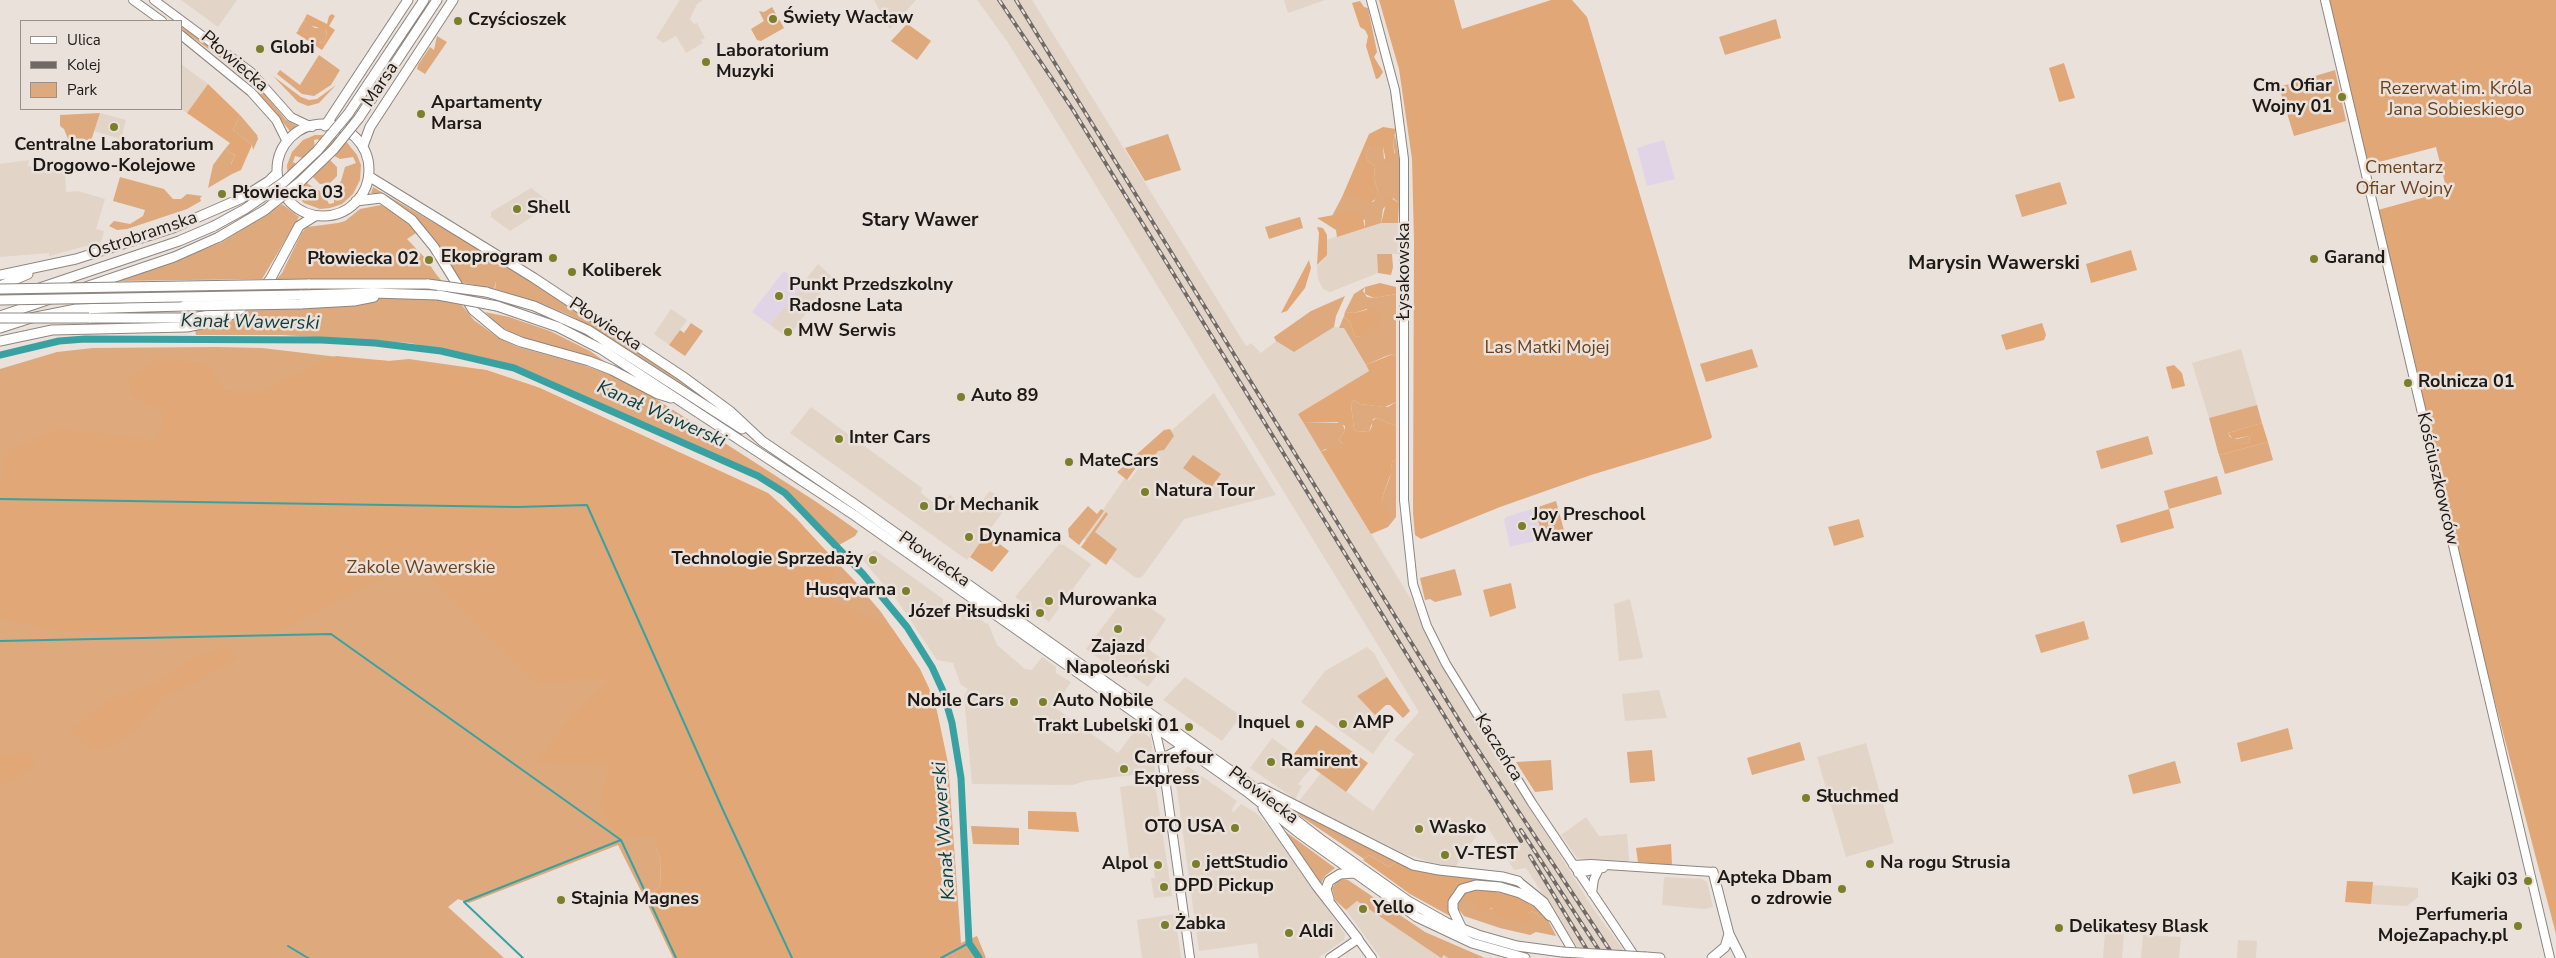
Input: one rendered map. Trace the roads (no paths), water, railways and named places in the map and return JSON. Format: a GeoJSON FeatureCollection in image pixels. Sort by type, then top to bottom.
{"type":"FeatureCollection","features":[{"type":"Feature","properties":{"kind":"main road","name":"Marsa"},"geometry":{"type":"LineString","coordinates":[[325,126],[408,0]]}},
{"type":"Feature","properties":{"kind":"main road","name":"Marsa"},"geometry":{"type":"LineString","coordinates":[[0,301],[171,244],[214,226],[264,197],[313,155],[344,119],[424,0]]}},
{"type":"Feature","properties":{"kind":"main road","name":"Marsa"},"geometry":{"type":"LineString","coordinates":[[0,317],[169,258],[220,237],[274,203],[318,166],[356,123],[439,0]]}},
{"type":"Feature","properties":{"kind":"main road","name":"Marsa"},"geometry":{"type":"LineString","coordinates":[[363,146],[370,128],[452,0]]}},
{"type":"Feature","properties":{"kind":"main road"},"geometry":{"type":"LineString","coordinates":[[0,341],[52,330],[205,324],[235,313],[261,291],[271,278],[299,226],[315,216],[336,214],[356,201],[370,178],[370,162],[363,146],[348,132],[325,126],[312,127],[298,132],[287,142],[279,156],[277,173],[281,189],[292,204],[300,210],[315,216]]}},
{"type":"Feature","properties":{"kind":"main road","name":"Ostrobramska"},"geometry":{"type":"LineString","coordinates":[[0,275],[39,268],[173,228],[242,198],[266,183],[277,173]]}},
{"type":"Feature","properties":{"kind":"main road","name":"Płowiecka"},"geometry":{"type":"LineString","coordinates":[[370,178],[462,233],[670,367],[731,412],[762,441],[849,500],[1239,776],[1323,841],[1408,901],[1462,929],[1517,946],[1562,952],[1660,958]]}},
{"type":"Feature","properties":{"kind":"main road"},"geometry":{"type":"LineString","coordinates":[[356,201],[380,198],[412,220],[434,246],[473,310],[502,334],[522,342],[589,361],[612,370],[658,394],[680,400]]}},
{"type":"Feature","properties":{"kind":"main road"},"geometry":{"type":"LineString","coordinates":[[0,288],[39,268]]}},
{"type":"Feature","properties":{"kind":"main road"},"geometry":{"type":"LineString","coordinates":[[0,288],[428,284],[486,292],[534,306],[588,330],[762,441]]}},
{"type":"Feature","properties":{"kind":"main road"},"geometry":{"type":"LineString","coordinates":[[0,317],[204,316],[231,308],[261,291]]}},
{"type":"Feature","properties":{"kind":"main road","name":"Płowiecka"},"geometry":{"type":"LineString","coordinates":[[300,299],[389,294],[438,296],[497,306],[543,321],[579,337],[680,400],[906,550],[1155,729],[1259,801],[1354,873],[1417,917],[1444,932],[1480,946],[1525,958]]}},
{"type":"Feature","properties":{"kind":"main road"},"geometry":{"type":"LineString","coordinates":[[0,301],[300,299]]}},
{"type":"Feature","properties":{"kind":"main road"},"geometry":{"type":"LineString","coordinates":[[0,328],[31,318],[76,309],[184,306],[300,299]]}},
{"type":"Feature","properties":{"kind":"main road"},"geometry":{"type":"LineString","coordinates":[[1248,783],[1282,797],[1413,865],[1438,870],[1503,877],[1518,881]]}},
{"type":"Feature","properties":{"kind":"main road"},"geometry":{"type":"LineString","coordinates":[[1259,801],[1330,904],[1358,939]]}},
{"type":"Feature","properties":{"kind":"main road"},"geometry":{"type":"LineString","coordinates":[[1713,872],[1729,934],[1741,958]]}},
{"type":"Feature","properties":{"kind":"main road"},"geometry":{"type":"LineString","coordinates":[[1330,904],[1326,889],[1329,881],[1340,874],[1354,873]]}},
{"type":"Feature","properties":{"kind":"main road"},"geometry":{"type":"LineString","coordinates":[[1462,929],[1453,910],[1453,902],[1462,889],[1476,885],[1500,887],[1520,893],[1537,902],[1550,916]]}},
{"type":"Feature","properties":{"kind":"main road"},"geometry":{"type":"LineString","coordinates":[[1712,958],[1726,945],[1729,934]]}},
{"type":"Feature","properties":{"kind":"street"},"geometry":{"type":"LineString","coordinates":[[132,0],[161,20]]}},
{"type":"Feature","properties":{"kind":"street","name":"Płowiecka"},"geometry":{"type":"LineString","coordinates":[[154,0],[181,20]]}},
{"type":"Feature","properties":{"kind":"street","name":"Łysakowska"},"geometry":{"type":"LineString","coordinates":[[1371,0],[1395,90],[1404,159],[1404,500],[1407,545]]}},
{"type":"Feature","properties":{"kind":"street","name":"Kościuszkowców"},"geometry":{"type":"LineString","coordinates":[[2325,0],[2550,958]]}},
{"type":"Feature","properties":{"kind":"street","name":"Płowiecka"},"geometry":{"type":"LineString","coordinates":[[182,21],[251,72],[291,117],[312,127]]}},
{"type":"Feature","properties":{"kind":"street","name":"Płowiecka"},"geometry":{"type":"LineString","coordinates":[[182,36],[251,92],[276,120],[287,142]]}},
{"type":"Feature","properties":{"kind":"street","name":"Kaczeńca"},"geometry":{"type":"LineString","coordinates":[[1407,545],[1416,596],[1439,652],[1532,803],[1578,873],[1622,937],[1641,958]]}},
{"type":"Feature","properties":{"kind":"street"},"geometry":{"type":"LineString","coordinates":[[1155,729],[1163,764],[1190,958]]}},
{"type":"Feature","properties":{"kind":"street"},"geometry":{"type":"LineString","coordinates":[[1163,764],[1166,756],[1182,748]]}},
{"type":"Feature","properties":{"kind":"street"},"geometry":{"type":"LineString","coordinates":[[1574,865],[1603,868],[1713,872]]}},
{"type":"Feature","properties":{"kind":"street"},"geometry":{"type":"LineString","coordinates":[[1578,873],[1603,868]]}},
{"type":"Feature","properties":{"kind":"street"},"geometry":{"type":"LineString","coordinates":[[1592,893],[1594,879],[1603,868]]}},
{"type":"Feature","properties":{"kind":"street"},"geometry":{"type":"LineString","coordinates":[[1518,881],[1536,893],[1544,902],[1550,916],[1577,958]]}},
{"type":"Feature","properties":{"kind":"street"},"geometry":{"type":"LineString","coordinates":[[1330,958],[1358,939],[1372,958]]}},
{"type":"Feature","properties":{"kind":"waterway","name":"Kanał Wawerski"},"geometry":{"type":"LineString","coordinates":[[0,355],[59,341],[85,339],[321,340],[375,343],[441,351],[514,368],[758,476],[785,493],[863,574],[907,627],[932,667],[943,691],[952,723],[961,778],[969,943],[979,958]]}},
{"type":"Feature","properties":{"kind":"waterway"},"geometry":{"type":"LineString","coordinates":[[0,499],[517,507],[587,505],[723,810],[792,958]]}},
{"type":"Feature","properties":{"kind":"waterway"},"geometry":{"type":"LineString","coordinates":[[0,641],[331,634],[621,840]]}},
{"type":"Feature","properties":{"kind":"waterway"},"geometry":{"type":"LineString","coordinates":[[523,958],[464,902],[621,840],[676,958]]}},
{"type":"Feature","properties":{"kind":"waterway"},"geometry":{"type":"LineString","coordinates":[[941,958],[969,943]]}},
{"type":"Feature","properties":{"kind":"waterway"},"geometry":{"type":"LineString","coordinates":[[288,946],[308,958]]}},
{"type":"Feature","properties":{"kind":"railway"},"geometry":{"type":"LineString","coordinates":[[999,0],[1073,110],[1521,841]]}},
{"type":"Feature","properties":{"kind":"railway"},"geometry":{"type":"LineString","coordinates":[[1016,0],[1465,730],[1615,958]]}},
{"type":"Feature","properties":{"kind":"railway"},"geometry":{"type":"LineString","coordinates":[[1521,830],[1604,958]]}},
{"type":"Feature","properties":{"kind":"railway"},"geometry":{"type":"LineString","coordinates":[[1530,856],[1592,958]]}},
{"type":"Feature","properties":{"kind":"place","name":"Świety Wacław"},"geometry":{"type":"Point","coordinates":[773,19]}},
{"type":"Feature","properties":{"kind":"place","name":"Czyścioszek"},"geometry":{"type":"Point","coordinates":[458,21]}},
{"type":"Feature","properties":{"kind":"place","name":"Globi"},"geometry":{"type":"Point","coordinates":[260,49]}},
{"type":"Feature","properties":{"kind":"place","name":"Laboratorium Muzyki"},"geometry":{"type":"Point","coordinates":[706,62]}},
{"type":"Feature","properties":{"kind":"place","name":"Cm. Ofiar Wojny 01"},"geometry":{"type":"Point","coordinates":[2342,97]}},
{"type":"Feature","properties":{"kind":"place","name":"Apartamenty Marsa"},"geometry":{"type":"Point","coordinates":[421,114]}},
{"type":"Feature","properties":{"kind":"place","name":"Centralne Laboratorium Drogowo-Kolejowe"},"geometry":{"type":"Point","coordinates":[114,127]}},
{"type":"Feature","properties":{"kind":"place","name":"Płowiecka 03"},"geometry":{"type":"Point","coordinates":[222,194]}},
{"type":"Feature","properties":{"kind":"place","name":"Shell"},"geometry":{"type":"Point","coordinates":[517,209]}},
{"type":"Feature","properties":{"kind":"place","name":"Ekoprogram"},"geometry":{"type":"Point","coordinates":[553,258]}},
{"type":"Feature","properties":{"kind":"place","name":"Garand"},"geometry":{"type":"Point","coordinates":[2314,259]}},
{"type":"Feature","properties":{"kind":"place","name":"Płowiecka 02"},"geometry":{"type":"Point","coordinates":[429,260]}},
{"type":"Feature","properties":{"kind":"place","name":"Koliberek"},"geometry":{"type":"Point","coordinates":[572,272]}},
{"type":"Feature","properties":{"kind":"place","name":"Punkt Przedszkolny Radosne Lata"},"geometry":{"type":"Point","coordinates":[779,296]}},
{"type":"Feature","properties":{"kind":"place","name":"MW Serwis"},"geometry":{"type":"Point","coordinates":[788,332]}},
{"type":"Feature","properties":{"kind":"place","name":"Rolnicza 01"},"geometry":{"type":"Point","coordinates":[2408,383]}},
{"type":"Feature","properties":{"kind":"place","name":"Auto 89"},"geometry":{"type":"Point","coordinates":[961,397]}},
{"type":"Feature","properties":{"kind":"place","name":"Inter Cars"},"geometry":{"type":"Point","coordinates":[839,439]}},
{"type":"Feature","properties":{"kind":"place","name":"MateCars"},"geometry":{"type":"Point","coordinates":[1069,462]}},
{"type":"Feature","properties":{"kind":"place","name":"Natura Tour"},"geometry":{"type":"Point","coordinates":[1145,492]}},
{"type":"Feature","properties":{"kind":"place","name":"Dr Mechanik"},"geometry":{"type":"Point","coordinates":[924,506]}},
{"type":"Feature","properties":{"kind":"place","name":"Joy Preschool Wawer"},"geometry":{"type":"Point","coordinates":[1522,526]}},
{"type":"Feature","properties":{"kind":"place","name":"Dynamica"},"geometry":{"type":"Point","coordinates":[969,537]}},
{"type":"Feature","properties":{"kind":"place","name":"Technologie Sprzedaży"},"geometry":{"type":"Point","coordinates":[873,560]}},
{"type":"Feature","properties":{"kind":"place","name":"Husqvarna"},"geometry":{"type":"Point","coordinates":[906,591]}},
{"type":"Feature","properties":{"kind":"place","name":"Murowanka"},"geometry":{"type":"Point","coordinates":[1049,601]}},
{"type":"Feature","properties":{"kind":"place","name":"Józef Piłsudski"},"geometry":{"type":"Point","coordinates":[1040,613]}},
{"type":"Feature","properties":{"kind":"place","name":"Zajazd Napoleoński"},"geometry":{"type":"Point","coordinates":[1118,629]}},
{"type":"Feature","properties":{"kind":"place","name":"Nobile Cars"},"geometry":{"type":"Point","coordinates":[1014,702]}},
{"type":"Feature","properties":{"kind":"place","name":"Auto Nobile"},"geometry":{"type":"Point","coordinates":[1043,702]}},
{"type":"Feature","properties":{"kind":"place","name":"Inquel"},"geometry":{"type":"Point","coordinates":[1300,724]}},
{"type":"Feature","properties":{"kind":"place","name":"AMP"},"geometry":{"type":"Point","coordinates":[1343,724]}},
{"type":"Feature","properties":{"kind":"place","name":"Trakt Lubelski 01"},"geometry":{"type":"Point","coordinates":[1189,727]}},
{"type":"Feature","properties":{"kind":"place","name":"Ramirent"},"geometry":{"type":"Point","coordinates":[1271,762]}},
{"type":"Feature","properties":{"kind":"place","name":"Carrefour Express"},"geometry":{"type":"Point","coordinates":[1124,769]}},
{"type":"Feature","properties":{"kind":"place","name":"Słuchmed"},"geometry":{"type":"Point","coordinates":[1806,798]}},
{"type":"Feature","properties":{"kind":"place","name":"OTO USA"},"geometry":{"type":"Point","coordinates":[1235,828]}},
{"type":"Feature","properties":{"kind":"place","name":"Wasko"},"geometry":{"type":"Point","coordinates":[1419,829]}},
{"type":"Feature","properties":{"kind":"place","name":"V-TEST"},"geometry":{"type":"Point","coordinates":[1445,855]}},
{"type":"Feature","properties":{"kind":"place","name":"jettStudio"},"geometry":{"type":"Point","coordinates":[1196,864]}},
{"type":"Feature","properties":{"kind":"place","name":"Na rogu Strusia"},"geometry":{"type":"Point","coordinates":[1870,864]}},
{"type":"Feature","properties":{"kind":"place","name":"Alpol"},"geometry":{"type":"Point","coordinates":[1158,865]}},
{"type":"Feature","properties":{"kind":"place","name":"Kajki 03"},"geometry":{"type":"Point","coordinates":[2528,881]}},
{"type":"Feature","properties":{"kind":"place","name":"DPD Pickup"},"geometry":{"type":"Point","coordinates":[1164,887]}},
{"type":"Feature","properties":{"kind":"place","name":"Apteka Dbam o zdrowie"},"geometry":{"type":"Point","coordinates":[1842,889]}},
{"type":"Feature","properties":{"kind":"place","name":"Stajnia Magnes"},"geometry":{"type":"Point","coordinates":[561,900]}},
{"type":"Feature","properties":{"kind":"place","name":"Yello"},"geometry":{"type":"Point","coordinates":[1363,909]}},
{"type":"Feature","properties":{"kind":"place","name":"Żabka"},"geometry":{"type":"Point","coordinates":[1165,925]}},
{"type":"Feature","properties":{"kind":"place","name":"Perfumeria MojeZapachy.pl"},"geometry":{"type":"Point","coordinates":[2518,926]}},
{"type":"Feature","properties":{"kind":"place","name":"Delikatesy Blask"},"geometry":{"type":"Point","coordinates":[2059,928]}},
{"type":"Feature","properties":{"kind":"place","name":"Aldi"},"geometry":{"type":"Point","coordinates":[1289,933]}},
{"type":"Feature","properties":{"kind":"district","name":"Stary Wawer"},"geometry":{"type":"Point","coordinates":[920,221]}},
{"type":"Feature","properties":{"kind":"district","name":"Marysin Wawerski"},"geometry":{"type":"Point","coordinates":[1994,264]}},
{"type":"Feature","properties":{"kind":"park label","name":"Rezerwat im. Króla Jana Sobieskiego"},"geometry":{"type":"Point","coordinates":[2456,100]}},
{"type":"Feature","properties":{"kind":"park label","name":"Cmentarz Ofiar Wojny"},"geometry":{"type":"Point","coordinates":[2404,179]}},
{"type":"Feature","properties":{"kind":"park label","name":"Las Matki Mojej"},"geometry":{"type":"Point","coordinates":[1547,349]}},
{"type":"Feature","properties":{"kind":"park label","name":"Zakole Wawerskie"},"geometry":{"type":"Point","coordinates":[421,569]}}]}
